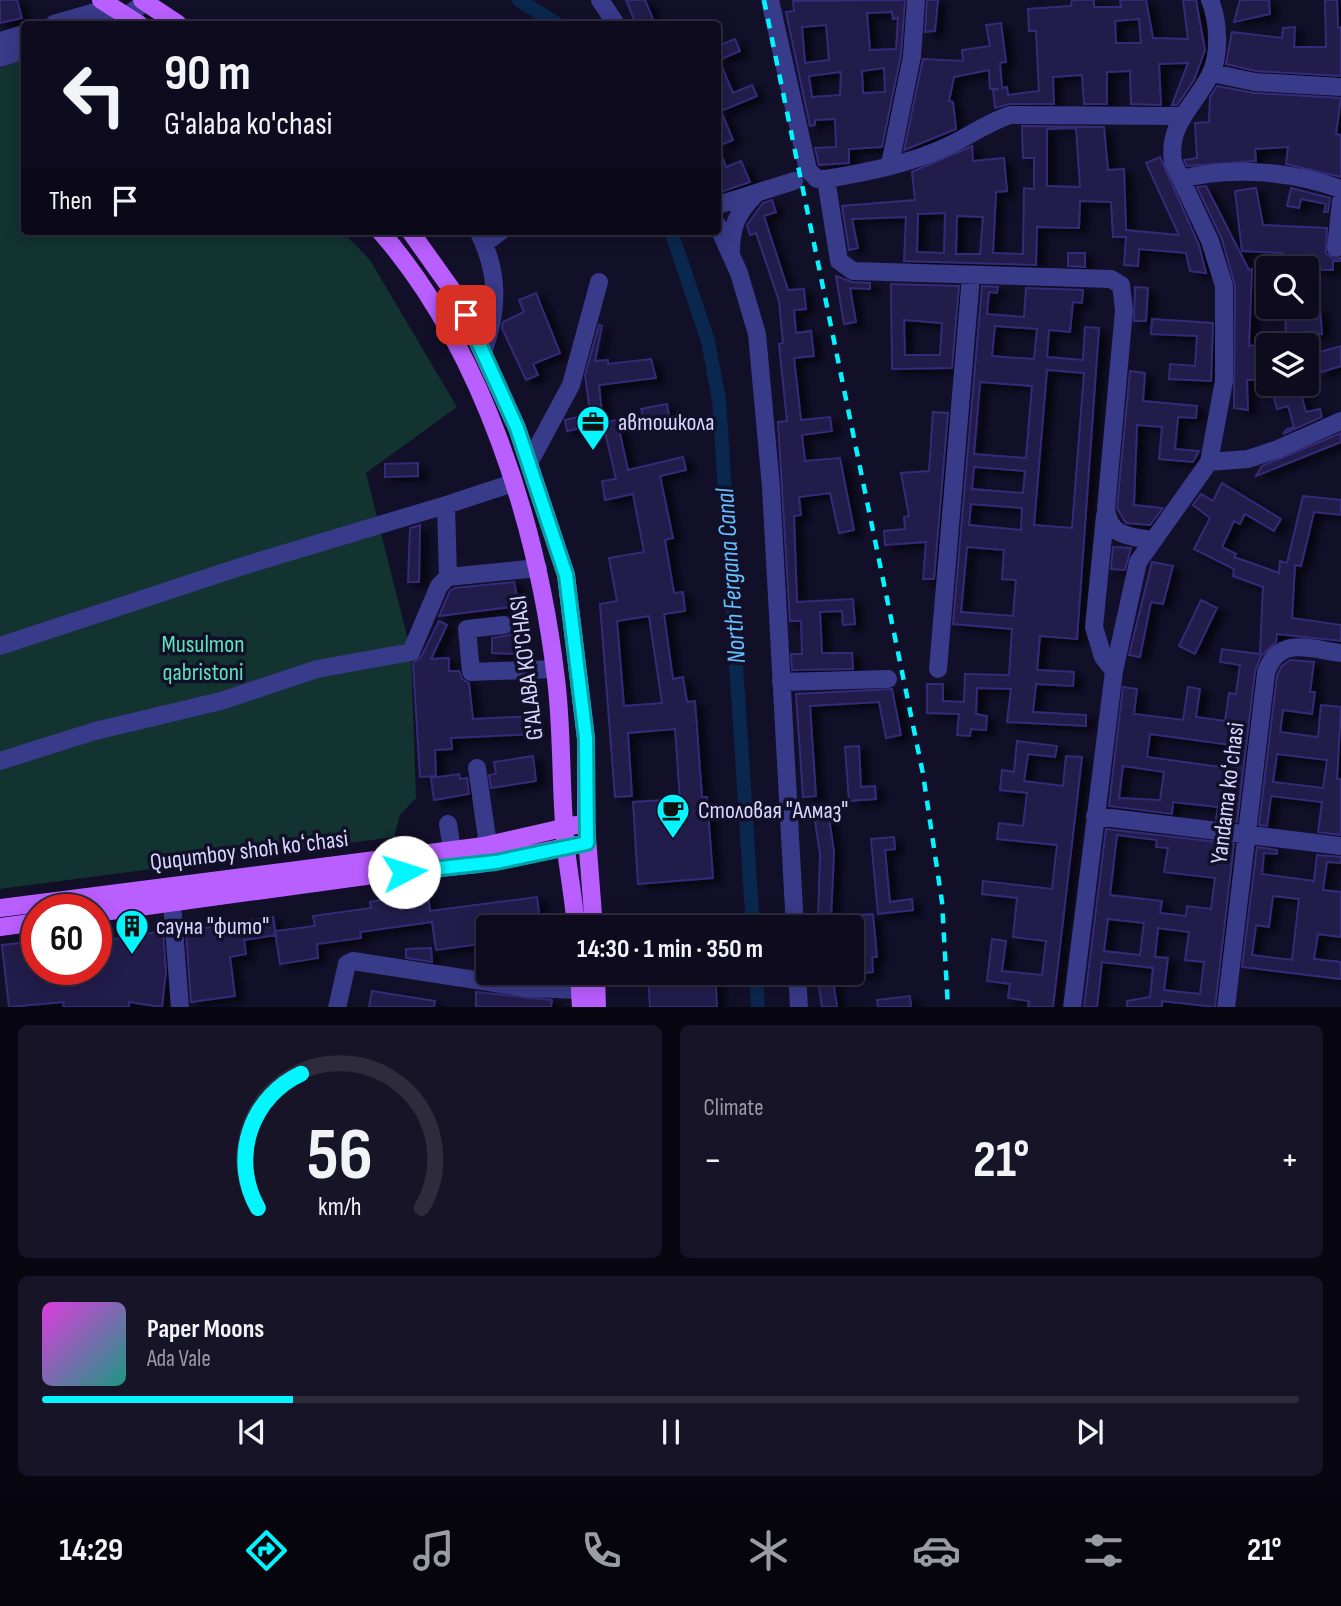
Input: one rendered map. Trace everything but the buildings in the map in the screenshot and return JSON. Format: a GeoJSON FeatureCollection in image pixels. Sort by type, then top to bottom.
{"type":"FeatureCollection","features":[{"type":"Feature","properties":{"kind":"main road"},"geometry":{"type":"LineString","coordinates":[[144,1],[174,21]]}},
{"type":"Feature","properties":{"kind":"main road","name":"G'ALABA KO'CHASI"},"geometry":{"type":"LineString","coordinates":[[383,235],[411,268],[434,304],[475,386],[513,483],[538,568],[554,669],[564,827],[574,915]]}},
{"type":"Feature","properties":{"kind":"main road","name":"G'ALABA KO'CHASI"},"geometry":{"type":"LineString","coordinates":[[413,235],[457,297],[483,352],[517,428],[566,575],[586,738],[586,824],[593,915]]}},
{"type":"Feature","properties":{"kind":"main road","name":"Ququmboy shoh koʻchasi"},"geometry":{"type":"LineString","coordinates":[[0,908],[488,845],[586,824]]}},
{"type":"Feature","properties":{"kind":"main road","name":"Ququmboy shoh koʻchasi"},"geometry":{"type":"LineString","coordinates":[[112,911],[380,874],[478,864],[587,843]]}},
{"type":"Feature","properties":{"kind":"main road"},"geometry":{"type":"LineString","coordinates":[[0,927],[21,924]]}},
{"type":"Feature","properties":{"kind":"main road"},"geometry":{"type":"LineString","coordinates":[[596,985],[597,1007]]}},
{"type":"Feature","properties":{"kind":"street"},"geometry":{"type":"LineString","coordinates":[[600,0],[614,21]]}},
{"type":"Feature","properties":{"kind":"street"},"geometry":{"type":"LineString","coordinates":[[770,0],[808,170],[817,179],[890,164],[952,144],[985,124],[1010,115],[1182,116]]}},
{"type":"Feature","properties":{"kind":"street"},"geometry":{"type":"LineString","coordinates":[[890,164],[912,56],[916,0]]}},
{"type":"Feature","properties":{"kind":"street"},"geometry":{"type":"LineString","coordinates":[[1072,1007],[1114,671],[1138,562],[1209,462],[1224,381],[1224,286],[1210,241],[1181,179],[1171,149],[1182,116],[1212,72],[1217,26],[1210,0]]}},
{"type":"Feature","properties":{"kind":"street"},"geometry":{"type":"LineString","coordinates":[[70,21],[120,12],[144,1]]}},
{"type":"Feature","properties":{"kind":"street"},"geometry":{"type":"LineString","coordinates":[[0,41],[21,35]]}},
{"type":"Feature","properties":{"kind":"street"},"geometry":{"type":"LineString","coordinates":[[0,58],[21,51]]}},
{"type":"Feature","properties":{"kind":"street"},"geometry":{"type":"LineString","coordinates":[[1212,72],[1255,82],[1341,87]]}},
{"type":"Feature","properties":{"kind":"street"},"geometry":{"type":"LineString","coordinates":[[1181,179],[1208,172],[1247,171],[1341,189]]}},
{"type":"Feature","properties":{"kind":"street"},"geometry":{"type":"LineString","coordinates":[[826,179],[839,261],[845,268],[853,271],[1111,279],[1121,285],[1124,310],[1094,627],[1102,657],[1114,671]]}},
{"type":"Feature","properties":{"kind":"street"},"geometry":{"type":"LineString","coordinates":[[721,204],[794,181]]}},
{"type":"Feature","properties":{"kind":"street"},"geometry":{"type":"LineString","coordinates":[[731,255],[734,223],[740,209],[756,193]]}},
{"type":"Feature","properties":{"kind":"street"},"geometry":{"type":"LineString","coordinates":[[1336,248],[1341,201]]}},
{"type":"Feature","properties":{"kind":"street"},"geometry":{"type":"LineString","coordinates":[[721,233],[757,334],[771,487],[794,915]]}},
{"type":"Feature","properties":{"kind":"street"},"geometry":{"type":"LineString","coordinates":[[481,237],[492,257],[495,299],[493,324],[483,352]]}},
{"type":"Feature","properties":{"kind":"street"},"geometry":{"type":"LineString","coordinates":[[939,669],[971,276]]}},
{"type":"Feature","properties":{"kind":"street"},"geometry":{"type":"LineString","coordinates":[[529,463],[571,385],[599,282]]}},
{"type":"Feature","properties":{"kind":"street"},"geometry":{"type":"LineString","coordinates":[[1209,462],[1248,459],[1341,421]]}},
{"type":"Feature","properties":{"kind":"street"},"geometry":{"type":"LineString","coordinates":[[0,646],[243,566],[513,483]]}},
{"type":"Feature","properties":{"kind":"street"},"geometry":{"type":"LineString","coordinates":[[446,505],[448,577]]}},
{"type":"Feature","properties":{"kind":"street"},"geometry":{"type":"LineString","coordinates":[[1106,509],[1108,523],[1115,532],[1152,540]]}},
{"type":"Feature","properties":{"kind":"street"},"geometry":{"type":"LineString","coordinates":[[0,761],[142,719],[221,701],[317,669],[411,652],[439,586],[448,577],[538,568]]}},
{"type":"Feature","properties":{"kind":"street"},"geometry":{"type":"LineString","coordinates":[[504,625],[467,629],[471,672],[554,669]]}},
{"type":"Feature","properties":{"kind":"street","name":"Yandama koʻchasi"},"geometry":{"type":"LineString","coordinates":[[1226,1007],[1266,673],[1271,657],[1280,649],[1294,647],[1341,653]]}},
{"type":"Feature","properties":{"kind":"street"},"geometry":{"type":"LineString","coordinates":[[780,682],[888,679]]}},
{"type":"Feature","properties":{"kind":"street"},"geometry":{"type":"LineString","coordinates":[[477,768],[488,845]]}},
{"type":"Feature","properties":{"kind":"street"},"geometry":{"type":"LineString","coordinates":[[1095,816],[1341,846]]}},
{"type":"Feature","properties":{"kind":"street"},"geometry":{"type":"LineString","coordinates":[[448,824],[452,849]]}},
{"type":"Feature","properties":{"kind":"street"},"geometry":{"type":"LineString","coordinates":[[172,903],[180,1007]]}},
{"type":"Feature","properties":{"kind":"street"},"geometry":{"type":"LineString","coordinates":[[337,1007],[343,971],[347,964],[353,961],[527,988],[580,990]]}},
{"type":"Feature","properties":{"kind":"street"},"geometry":{"type":"LineString","coordinates":[[798,985],[799,1007]]}},
{"type":"Feature","properties":{"kind":"green space","name":"Musulmon qabristoni"},"geometry":{"type":"Polygon","coordinates":[[[21,59],[21,235],[346,235],[370,260],[457,407],[366,473],[411,652],[416,798],[400,815],[394,837],[0,889],[0,68],[21,59]]]}},
{"type":"Feature","properties":{"kind":"waterway","name":"North Fergana Canal"},"geometry":{"type":"LineString","coordinates":[[519,0],[552,21]]}},
{"type":"Feature","properties":{"kind":"waterway","name":"North Fergana Canal"},"geometry":{"type":"LineString","coordinates":[[672,235],[708,341],[719,400],[752,915]]}},
{"type":"Feature","properties":{"kind":"waterway","name":"North Fergana Canal"},"geometry":{"type":"LineString","coordinates":[[757,985],[758,1007]]}},
{"type":"Feature","properties":{"kind":"railway"},"geometry":{"type":"LineString","coordinates":[[764,0],[923,774],[942,902],[948,1007]]}},
{"type":"Feature","properties":{"kind":"place","name":"автошкола"},"geometry":{"type":"Point","coordinates":[593,452]}},
{"type":"Feature","properties":{"kind":"place","name":"Столовая \"Алмаз\""},"geometry":{"type":"Point","coordinates":[673,840]}},
{"type":"Feature","properties":{"kind":"place","name":"сауна \"фито\""},"geometry":{"type":"Point","coordinates":[132,956]}},
{"type":"Feature","properties":{"kind":"route"},"geometry":{"type":"LineString","coordinates":[[404,872],[496,862],[587,843],[586,738],[566,575],[517,428],[466,315]]}}]}
